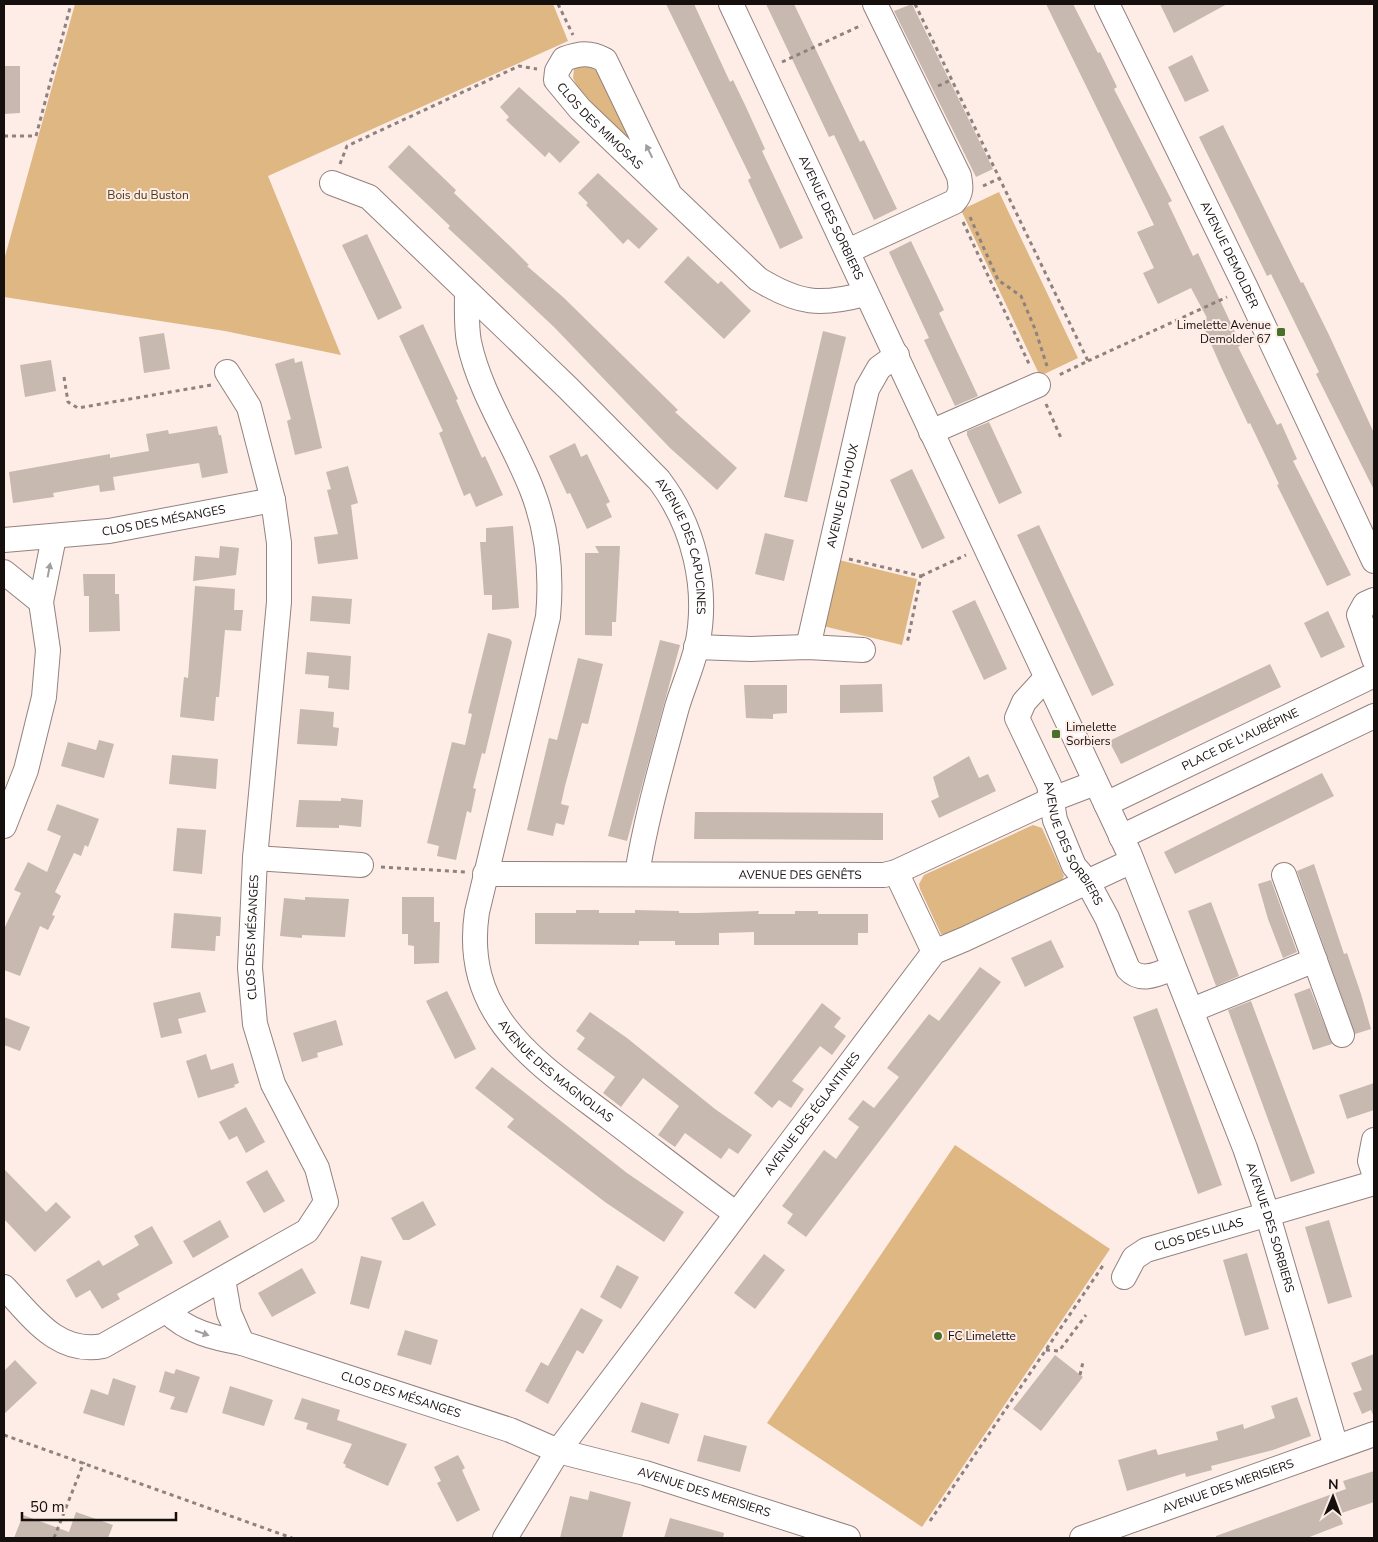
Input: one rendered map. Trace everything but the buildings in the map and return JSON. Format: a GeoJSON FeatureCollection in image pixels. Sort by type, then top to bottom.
{"type":"FeatureCollection","features":[{"type":"Feature","properties":{"kind":"street","name":"AVENUE DES SORBIERS"},"geometry":{"type":"LineString","coordinates":[[731,4],[848,251],[865,294],[897,355],[931,432],[1132,861],[1245,1148],[1268,1216],[1336,1447]]}},
{"type":"Feature","properties":{"kind":"street","name":"AVENUE DEMOLDER"},"geometry":{"type":"LineString","coordinates":[[1107,4],[1246,288],[1374,561]]}},
{"type":"Feature","properties":{"kind":"street"},"geometry":{"type":"LineString","coordinates":[[848,251],[957,199],[961,187],[959,176],[918,96],[878,10]]}},
{"type":"Feature","properties":{"kind":"street","name":"CLOS DES MIMOSAS"},"geometry":{"type":"LineString","coordinates":[[670,195],[605,60],[593,54],[579,54],[564,59],[557,71],[556,80],[580,109],[758,280],[780,292],[804,299],[833,302],[865,294]]}},
{"type":"Feature","properties":{"kind":"street","name":"AVENUE DES CAPUCINES"},"geometry":{"type":"LineString","coordinates":[[332,184],[369,197],[634,454],[668,493],[686,526],[696,560],[700,606],[696,647],[679,702],[646,826],[637,874]]}},
{"type":"Feature","properties":{"kind":"street"},"geometry":{"type":"LineString","coordinates":[[467,292],[469,342],[487,392],[532,490],[543,527],[549,564],[548,617],[485,874]]}},
{"type":"Feature","properties":{"kind":"street","name":"AVENUE DU HOUX"},"geometry":{"type":"LineString","coordinates":[[808,647],[867,389],[879,368],[897,355]]}},
{"type":"Feature","properties":{"kind":"street","name":"CLOS DES MÉSANGES"},"geometry":{"type":"LineString","coordinates":[[4,1287],[56,1338],[66,1344],[83,1348],[103,1346],[168,1312],[307,1231],[326,1202],[317,1168],[273,1084],[256,1024],[250,968],[255,858],[279,602],[279,543],[273,500],[249,407],[229,377]]}},
{"type":"Feature","properties":{"kind":"street"},"geometry":{"type":"LineString","coordinates":[[931,432],[1046,382]]}},
{"type":"Feature","properties":{"kind":"street","name":"CLOS DES MÉSANGES"},"geometry":{"type":"LineString","coordinates":[[4,540],[109,531],[273,500]]}},
{"type":"Feature","properties":{"kind":"street"},"geometry":{"type":"LineString","coordinates":[[4,826],[35,739],[48,677],[46,626],[42,602],[54,537]]}},
{"type":"Feature","properties":{"kind":"street"},"geometry":{"type":"LineString","coordinates":[[4,572],[42,602]]}},
{"type":"Feature","properties":{"kind":"street"},"geometry":{"type":"LineString","coordinates":[[1374,600],[1365,604],[1359,615],[1374,659]]}},
{"type":"Feature","properties":{"kind":"street"},"geometry":{"type":"LineString","coordinates":[[696,647],[808,647],[863,650]]}},
{"type":"Feature","properties":{"kind":"street","name":"PLACE DE L'AUBÉPINE"},"geometry":{"type":"LineString","coordinates":[[1106,804],[1374,675]]}},
{"type":"Feature","properties":{"kind":"street","name":"AVENUE DES SORBIERS"},"geometry":{"type":"LineString","coordinates":[[1046,678],[1024,702],[1017,718],[1049,785],[1053,799],[1055,820],[1074,866],[1088,881],[1107,918],[1128,969],[1133,974],[1144,977],[1156,975],[1173,968]]}},
{"type":"Feature","properties":{"kind":"street"},"geometry":{"type":"LineString","coordinates":[[1121,836],[1374,716]]}},
{"type":"Feature","properties":{"kind":"street","name":"AVENUE DES GENÊTS"},"geometry":{"type":"LineString","coordinates":[[485,874],[856,876],[896,872],[1053,799],[1095,783]]}},
{"type":"Feature","properties":{"kind":"street","name":"CLOS DES MÉSANGES"},"geometry":{"type":"LineString","coordinates":[[255,858],[370,866]]}},
{"type":"Feature","properties":{"kind":"street"},"geometry":{"type":"LineString","coordinates":[[896,872],[934,952],[966,940],[1132,861]]}},
{"type":"Feature","properties":{"kind":"street","name":"AVENUE DES MAGNOLIAS"},"geometry":{"type":"LineString","coordinates":[[485,874],[475,925],[476,953],[487,995],[507,1031],[537,1062],[735,1213]]}},
{"type":"Feature","properties":{"kind":"street"},"geometry":{"type":"LineString","coordinates":[[1284,875],[1342,1034]]}},
{"type":"Feature","properties":{"kind":"street","name":"AVENUE DES ÉGLANTINES"},"geometry":{"type":"LineString","coordinates":[[505,1538],[558,1451],[735,1213],[934,952]]}},
{"type":"Feature","properties":{"kind":"street"},"geometry":{"type":"LineString","coordinates":[[1192,1010],[1316,960]]}},
{"type":"Feature","properties":{"kind":"street"},"geometry":{"type":"LineString","coordinates":[[1374,1140],[1370,1161],[1374,1173]]}},
{"type":"Feature","properties":{"kind":"street","name":"CLOS DES LILAS"},"geometry":{"type":"LineString","coordinates":[[1124,1277],[1134,1258],[1146,1250],[1268,1216],[1374,1183]]}},
{"type":"Feature","properties":{"kind":"street"},"geometry":{"type":"LineString","coordinates":[[223,1279],[229,1312],[242,1343]]}},
{"type":"Feature","properties":{"kind":"street","name":"CLOS DES MÉSANGES"},"geometry":{"type":"LineString","coordinates":[[168,1312],[176,1321],[192,1329],[242,1343],[510,1430],[558,1451]]}},
{"type":"Feature","properties":{"kind":"street","name":"AVENUE DES MERISIERS"},"geometry":{"type":"LineString","coordinates":[[1082,1538],[1374,1434]]}},
{"type":"Feature","properties":{"kind":"street","name":"AVENUE DES MERISIERS"},"geometry":{"type":"LineString","coordinates":[[558,1451],[645,1473],[848,1538]]}},
{"type":"Feature","properties":{"kind":"path"},"geometry":{"type":"LineString","coordinates":[[4,136],[36,136],[71,4]]}},
{"type":"Feature","properties":{"kind":"path"},"geometry":{"type":"LineString","coordinates":[[558,4],[575,40]]}},
{"type":"Feature","properties":{"kind":"path"},"geometry":{"type":"LineString","coordinates":[[915,4],[1088,361]]}},
{"type":"Feature","properties":{"kind":"path"},"geometry":{"type":"LineString","coordinates":[[763,71],[878,10]]}},
{"type":"Feature","properties":{"kind":"path"},"geometry":{"type":"LineString","coordinates":[[332,184],[347,146],[519,66],[557,71]]}},
{"type":"Feature","properties":{"kind":"path"},"geometry":{"type":"LineString","coordinates":[[957,199],[1046,382]]}},
{"type":"Feature","properties":{"kind":"path"},"geometry":{"type":"LineString","coordinates":[[957,199],[998,280],[1021,296],[1061,438]]}},
{"type":"Feature","properties":{"kind":"path"},"geometry":{"type":"LineString","coordinates":[[1046,382],[1246,288]]}},
{"type":"Feature","properties":{"kind":"path"},"geometry":{"type":"LineString","coordinates":[[64,378],[68,402],[78,408],[229,377]]}},
{"type":"Feature","properties":{"kind":"path"},"geometry":{"type":"LineString","coordinates":[[830,550],[846,558],[921,576],[970,552]]}},
{"type":"Feature","properties":{"kind":"path"},"geometry":{"type":"LineString","coordinates":[[907,644],[921,576]]}},
{"type":"Feature","properties":{"kind":"path"},"geometry":{"type":"LineString","coordinates":[[370,866],[452,871]]}},
{"type":"Feature","properties":{"kind":"path"},"geometry":{"type":"LineString","coordinates":[[930,1521],[1109,1257]]}},
{"type":"Feature","properties":{"kind":"path"},"geometry":{"type":"LineString","coordinates":[[1046,1350],[1059,1351],[1086,1315]]}},
{"type":"Feature","properties":{"kind":"path"},"geometry":{"type":"LineString","coordinates":[[1080,1374],[1082,1362]]}},
{"type":"Feature","properties":{"kind":"path"},"geometry":{"type":"LineString","coordinates":[[4,1435],[84,1462],[292,1538]]}},
{"type":"Feature","properties":{"kind":"path"},"geometry":{"type":"LineString","coordinates":[[54,1538],[84,1462]]}},
{"type":"Feature","properties":{"kind":"green space","name":"Bois du Buston"},"geometry":{"type":"Polygon","coordinates":[[[75,4],[553,4],[568,41],[268,176],[341,355],[225,331],[4,297],[4,260],[75,4]]]}},
{"type":"Feature","properties":{"kind":"green space"},"geometry":{"type":"Polygon","coordinates":[[[580,64],[594,68],[598,73],[636,149],[578,88],[573,78],[574,69],[580,64]]]}},
{"type":"Feature","properties":{"kind":"green space"},"geometry":{"type":"Polygon","coordinates":[[[999,192],[1078,358],[1040,376],[961,210],[999,192]]]}},
{"type":"Feature","properties":{"kind":"green space"},"geometry":{"type":"Polygon","coordinates":[[[839,560],[917,579],[902,645],[823,626],[839,560]]]}},
{"type":"Feature","properties":{"kind":"green space"},"geometry":{"type":"Polygon","coordinates":[[[1033,825],[1042,828],[1064,876],[1060,884],[946,935],[941,934],[920,889],[919,884],[924,875],[1033,825]]]}},
{"type":"Feature","properties":{"kind":"green space","name":"FC Limelette"},"geometry":{"type":"Polygon","coordinates":[[[955,1145],[1110,1249],[922,1527],[767,1423],[955,1145]]]}},
{"type":"Feature","properties":{"kind":"place","name":"Limelette Avenue Demolder 67"},"geometry":{"type":"Point","coordinates":[1281,332]}},
{"type":"Feature","properties":{"kind":"place","name":"Limelette Sorbiers"},"geometry":{"type":"Point","coordinates":[1056,734]}},
{"type":"Feature","properties":{"kind":"place","name":"FC Limelette"},"geometry":{"type":"Point","coordinates":[938,1336]}}]}
